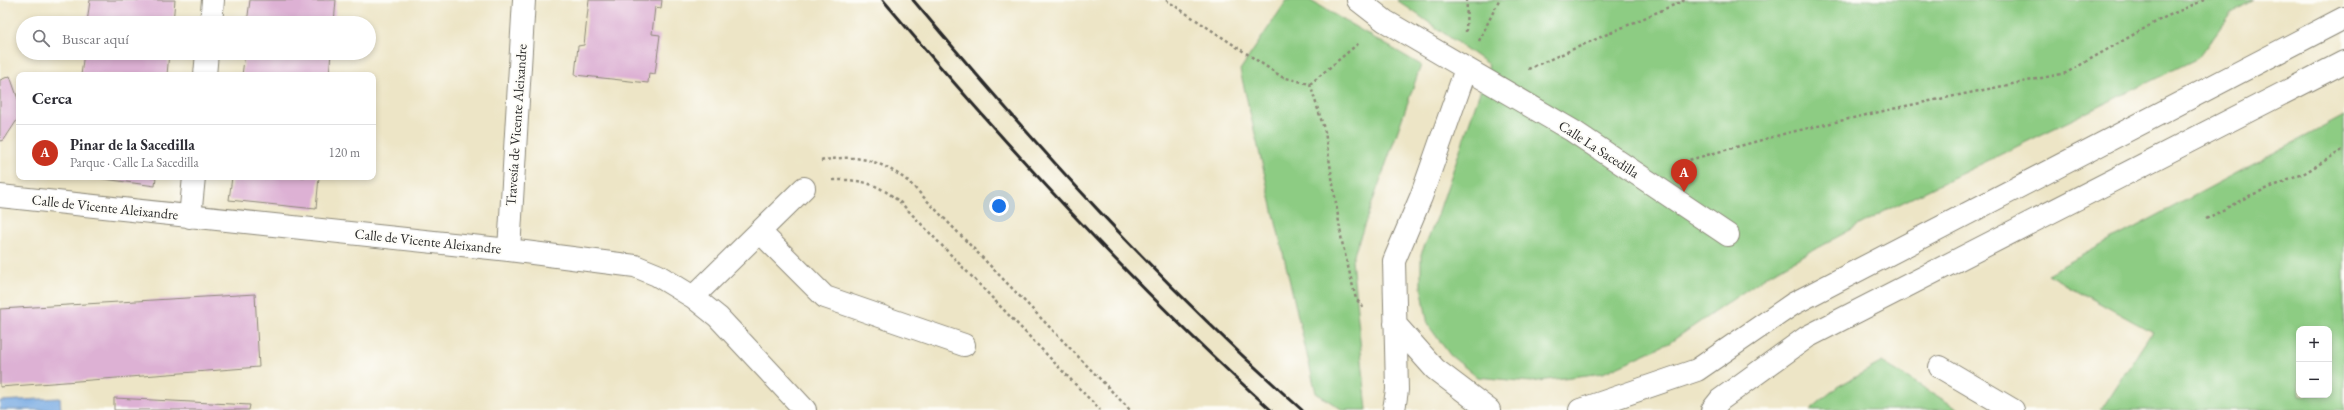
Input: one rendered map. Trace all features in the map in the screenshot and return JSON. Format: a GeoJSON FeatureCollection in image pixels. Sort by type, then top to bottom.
{"type":"FeatureCollection","features":[{"type":"Feature","properties":{"kind":"main road"},"geometry":{"type":"LineString","coordinates":[[212,16],[213,0]]}},
{"type":"Feature","properties":{"kind":"main road","name":"Travesía de Vicente Aleixandre"},"geometry":{"type":"LineString","coordinates":[[509,250],[524,0]]}},
{"type":"Feature","properties":{"kind":"main road","name":"Calle La Sacedilla"},"geometry":{"type":"LineString","coordinates":[[1358,0],[1385,21],[1573,131],[1728,235]]}},
{"type":"Feature","properties":{"kind":"main road"},"geometry":{"type":"LineString","coordinates":[[1580,410],[1697,370],[1793,304],[2344,18]]}},
{"type":"Feature","properties":{"kind":"main road"},"geometry":{"type":"LineString","coordinates":[[205,72],[206,60]]}},
{"type":"Feature","properties":{"kind":"main road"},"geometry":{"type":"LineString","coordinates":[[1712,410],[1720,400],[1807,337],[2344,62]]}},
{"type":"Feature","properties":{"kind":"main road"},"geometry":{"type":"LineString","coordinates":[[1394,410],[1397,390],[1394,261],[1421,197],[1466,69]]}},
{"type":"Feature","properties":{"kind":"main road"},"geometry":{"type":"LineString","coordinates":[[190,217],[194,180]]}},
{"type":"Feature","properties":{"kind":"main road"},"geometry":{"type":"LineString","coordinates":[[693,297],[804,188]]}},
{"type":"Feature","properties":{"kind":"main road","name":"Calle de Vicente Aleixandre"},"geometry":{"type":"LineString","coordinates":[[0,196],[509,250],[634,266],[657,274],[693,297],[718,317],[805,410]]}},
{"type":"Feature","properties":{"kind":"main road"},"geometry":{"type":"LineString","coordinates":[[760,232],[825,297],[964,344]]}},
{"type":"Feature","properties":{"kind":"main road"},"geometry":{"type":"LineString","coordinates":[[1395,334],[1435,369],[1489,410]]}},
{"type":"Feature","properties":{"kind":"main road"},"geometry":{"type":"LineString","coordinates":[[1940,367],[2013,410]]}},
{"type":"Feature","properties":{"kind":"path"},"geometry":{"type":"LineString","coordinates":[[1166,0],[1282,77],[1310,84]]}},
{"type":"Feature","properties":{"kind":"path"},"geometry":{"type":"LineString","coordinates":[[1466,69],[1499,0]]}},
{"type":"Feature","properties":{"kind":"path"},"geometry":{"type":"LineString","coordinates":[[1495,86],[1550,58],[1685,0]]}},
{"type":"Feature","properties":{"kind":"path"},"geometry":{"type":"LineString","coordinates":[[1639,175],[1787,133],[1901,107],[2066,73],[2161,19],[2204,0]]}},
{"type":"Feature","properties":{"kind":"path"},"geometry":{"type":"LineString","coordinates":[[1310,84],[1385,21]]}},
{"type":"Feature","properties":{"kind":"path"},"geometry":{"type":"LineString","coordinates":[[1310,84],[1325,132],[1342,242],[1356,299],[1395,334]]}},
{"type":"Feature","properties":{"kind":"path"},"geometry":{"type":"LineString","coordinates":[[2206,219],[2249,196],[2303,174],[2344,148]]}},
{"type":"Feature","properties":{"kind":"path"},"geometry":{"type":"LineString","coordinates":[[804,188],[828,180],[855,179],[886,189],[1100,410]]}},
{"type":"Feature","properties":{"kind":"green space"},"geometry":{"type":"Polygon","coordinates":[[[1287,0],[1309,0],[1421,65],[1352,260],[1367,410],[1343,410],[1316,393],[1240,70],[1287,0]]]}},
{"type":"Feature","properties":{"kind":"green space"},"geometry":{"type":"Polygon","coordinates":[[[1397,0],[2253,0],[2231,13],[2198,58],[1887,210],[1771,273],[1669,343],[1603,373],[1531,382],[1477,377],[1450,355],[1428,325],[1421,286],[1421,254],[1436,220],[1489,65],[1397,0]]]}},
{"type":"Feature","properties":{"kind":"green space"},"geometry":{"type":"Polygon","coordinates":[[[2344,116],[2344,410],[2101,410],[2152,332],[2047,274],[2344,116]]]}},
{"type":"Feature","properties":{"kind":"green space"},"geometry":{"type":"Polygon","coordinates":[[[1882,362],[1960,410],[1810,410],[1837,387],[1882,362]]]}},
{"type":"Feature","properties":{"kind":"water"},"geometry":{"type":"Polygon","coordinates":[[[60,398],[61,410],[0,410],[0,401],[60,398]]]}},
{"type":"Feature","properties":{"kind":"building"},"geometry":{"type":"Polygon","coordinates":[[[90,0],[175,0],[174,16],[88,16],[90,0]]]}},
{"type":"Feature","properties":{"kind":"building"},"geometry":{"type":"Polygon","coordinates":[[[250,0],[336,0],[335,16],[248,16],[250,0]]]}},
{"type":"Feature","properties":{"kind":"building"},"geometry":{"type":"Polygon","coordinates":[[[589,0],[662,0],[661,8],[655,7],[652,34],[660,35],[655,74],[649,73],[648,83],[575,75],[578,46],[584,45],[589,0]]]}},
{"type":"Feature","properties":{"kind":"building"},"geometry":{"type":"Polygon","coordinates":[[[83,60],[168,60],[167,72],[81,72],[83,60]]]}},
{"type":"Feature","properties":{"kind":"building"},"geometry":{"type":"Polygon","coordinates":[[[244,60],[330,60],[329,72],[242,72],[244,60]]]}},
{"type":"Feature","properties":{"kind":"building"},"geometry":{"type":"Polygon","coordinates":[[[10,76],[16,93],[16,122],[4,140],[0,141],[0,80],[10,76]]]}},
{"type":"Feature","properties":{"kind":"building"},"geometry":{"type":"Polygon","coordinates":[[[112,180],[156,180],[155,186],[112,180]]]}},
{"type":"Feature","properties":{"kind":"building"},"geometry":{"type":"Polygon","coordinates":[[[232,180],[319,180],[316,209],[229,200],[232,180]]]}},
{"type":"Feature","properties":{"kind":"building"},"geometry":{"type":"Polygon","coordinates":[[[255,294],[259,367],[0,387],[0,309],[255,294]]]}},
{"type":"Feature","properties":{"kind":"building"},"geometry":{"type":"Polygon","coordinates":[[[114,398],[250,405],[249,410],[114,410],[114,398]]]}},
{"type":"Feature","properties":{"kind":"railway"},"geometry":{"type":"LineString","coordinates":[[883,0],[975,107],[1070,212],[1168,313],[1271,410]]}},
{"type":"Feature","properties":{"kind":"railway"},"geometry":{"type":"LineString","coordinates":[[913,0],[1005,107],[1100,212],[1199,313],[1302,410]]}},
{"type":"Feature","properties":{"kind":"place","name":"Pinar de la Sacedilla"},"geometry":{"type":"Point","coordinates":[1684,192]}}]}
